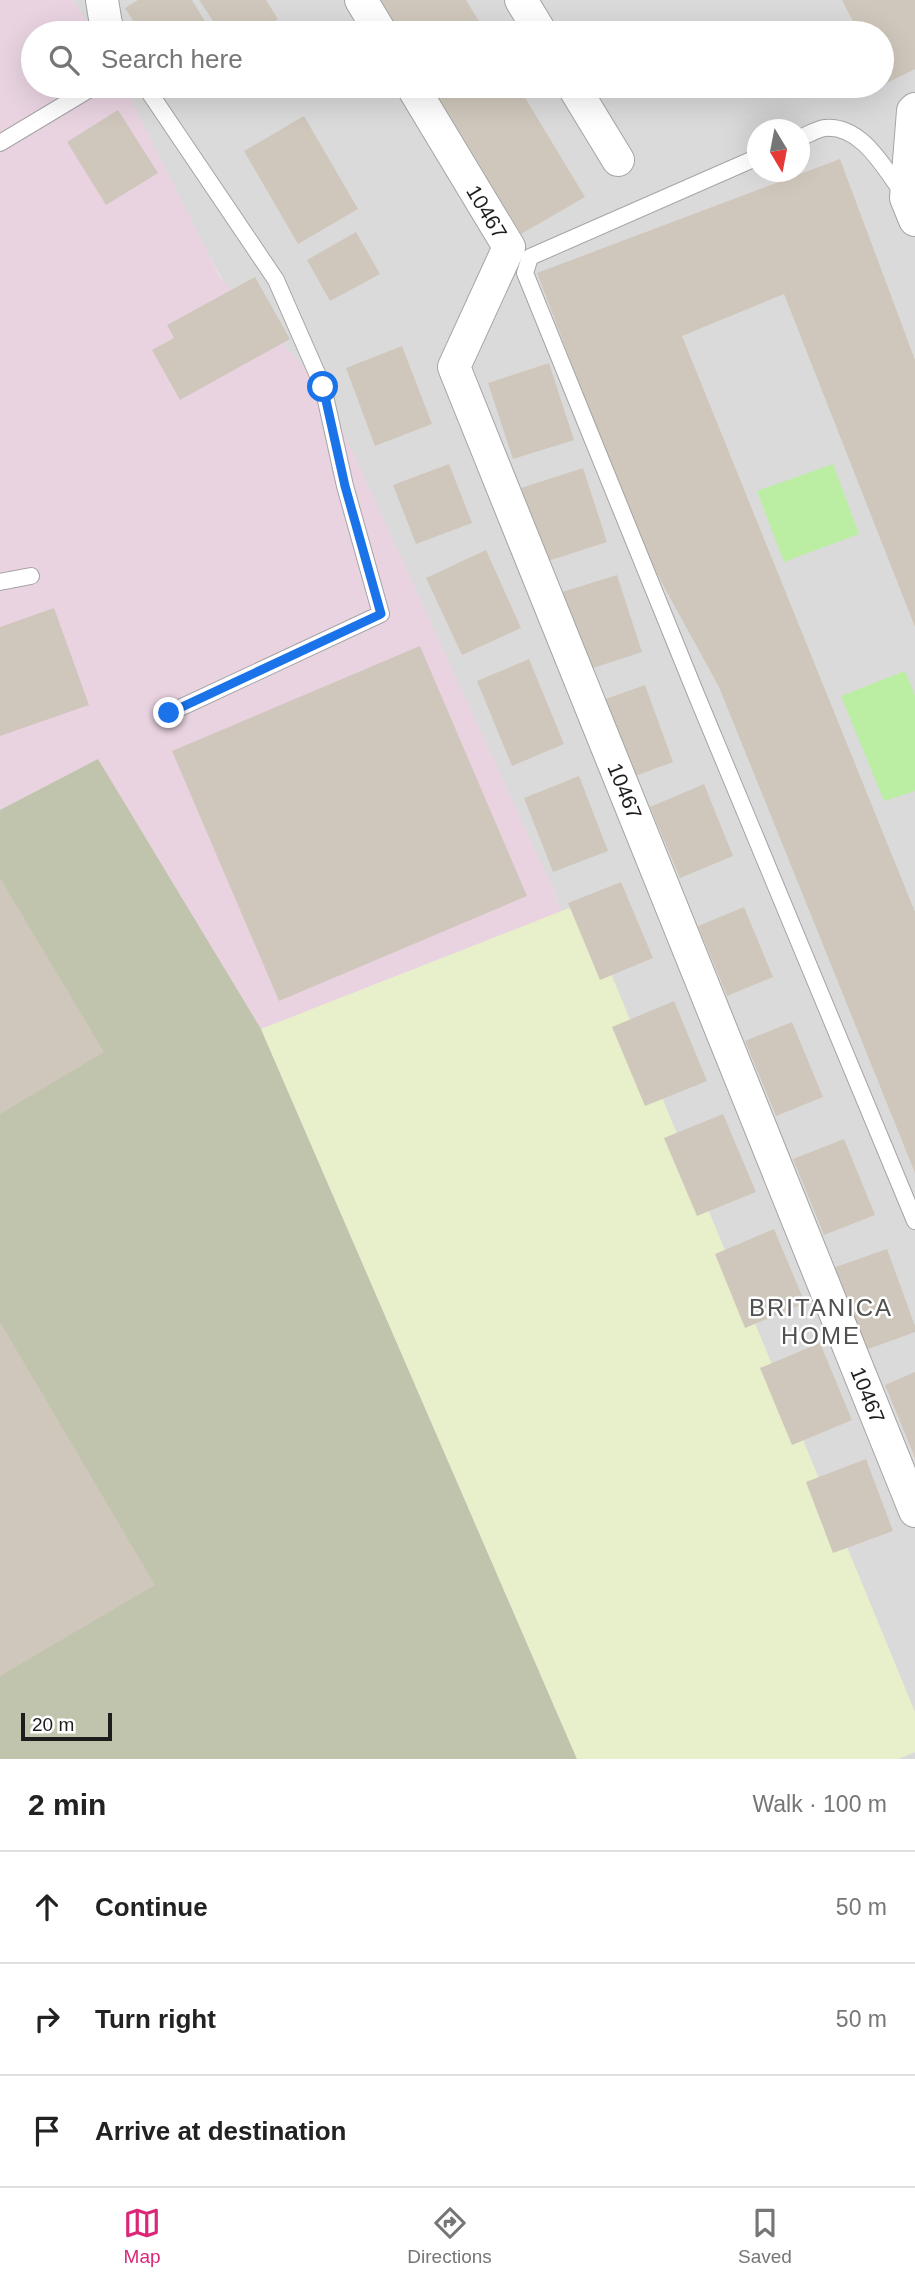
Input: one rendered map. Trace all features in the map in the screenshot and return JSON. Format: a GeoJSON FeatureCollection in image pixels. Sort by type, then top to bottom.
{"type":"FeatureCollection","features":[{"type":"Feature","properties":{"kind":"street"},"geometry":{"type":"LineString","coordinates":[[102,0],[106,21]]}},
{"type":"Feature","properties":{"kind":"street"},"geometry":{"type":"LineString","coordinates":[[361,0],[374,21]]}},
{"type":"Feature","properties":{"kind":"street"},"geometry":{"type":"LineString","coordinates":[[521,0],[534,21]]}},
{"type":"Feature","properties":{"kind":"street","name":"10467"},"geometry":{"type":"LineString","coordinates":[[419,98],[509,247],[454,367],[915,1511]]}},
{"type":"Feature","properties":{"kind":"street"},"geometry":{"type":"LineString","coordinates":[[580,98],[618,160]]}},
{"type":"Feature","properties":{"kind":"street"},"geometry":{"type":"LineString","coordinates":[[911,209],[915,109]]}},
{"type":"Feature","properties":{"kind":"lane"},"geometry":{"type":"LineString","coordinates":[[0,143],[76,98]]}},
{"type":"Feature","properties":{"kind":"lane"},"geometry":{"type":"LineString","coordinates":[[153,98],[276,280],[323,387],[345,486],[381,614],[169,713]]}},
{"type":"Feature","properties":{"kind":"lane"},"geometry":{"type":"LineString","coordinates":[[810,133],[822,128],[836,129],[859,137],[911,209]]}},
{"type":"Feature","properties":{"kind":"lane"},"geometry":{"type":"LineString","coordinates":[[747,162],[530,257],[525,273],[915,1221]]}},
{"type":"Feature","properties":{"kind":"lane"},"geometry":{"type":"LineString","coordinates":[[0,582],[31,576]]}},
{"type":"Feature","properties":{"kind":"shaded area"},"geometry":{"type":"Polygon","coordinates":[[[0,0],[73,0],[86,21],[21,21],[21,98],[130,98],[220,277],[323,387],[553,889],[865,1759],[0,1759],[0,0]]]}},
{"type":"Feature","properties":{"kind":"shaded area"},"geometry":{"type":"Polygon","coordinates":[[[70,0],[915,0],[915,1759],[865,1759],[553,889],[124,98],[894,98],[894,21],[81,21],[70,0]]]}},
{"type":"Feature","properties":{"kind":"shaded area"},"geometry":{"type":"Polygon","coordinates":[[[98,759],[261,1029],[577,1759],[0,1759],[0,810],[98,759]]]}},
{"type":"Feature","properties":{"kind":"shaded area"},"geometry":{"type":"Polygon","coordinates":[[[582,903],[915,1712],[915,1752],[899,1759],[577,1759],[261,1029],[582,903]]]}},
{"type":"Feature","properties":{"kind":"green space"},"geometry":{"type":"Polygon","coordinates":[[[833,464],[859,534],[784,562],[757,491],[833,464]]]}},
{"type":"Feature","properties":{"kind":"green space"},"geometry":{"type":"Polygon","coordinates":[[[905,671],[915,696],[915,791],[884,801],[841,696],[905,671]]]}},
{"type":"Feature","properties":{"kind":"building"},"geometry":{"type":"Polygon","coordinates":[[[138,0],[192,0],[205,21],[133,21],[125,8],[138,0]]]}},
{"type":"Feature","properties":{"kind":"building"},"geometry":{"type":"Polygon","coordinates":[[[199,0],[266,0],[278,19],[275,21],[213,21],[199,0]]]}},
{"type":"Feature","properties":{"kind":"building"},"geometry":{"type":"Polygon","coordinates":[[[381,0],[466,0],[479,21],[393,21],[381,0]]]}},
{"type":"Feature","properties":{"kind":"building"},"geometry":{"type":"Polygon","coordinates":[[[842,0],[915,0],[915,69],[894,80],[894,21],[853,21],[842,0]]]}},
{"type":"Feature","properties":{"kind":"building"},"geometry":{"type":"Polygon","coordinates":[[[439,98],[525,98],[585,197],[521,234],[439,98]]]}},
{"type":"Feature","properties":{"kind":"building"},"geometry":{"type":"Polygon","coordinates":[[[118,110],[158,173],[106,205],[67,142],[118,110]]]}},
{"type":"Feature","properties":{"kind":"building"},"geometry":{"type":"Polygon","coordinates":[[[304,116],[358,209],[298,244],[244,151],[304,116]]]}},
{"type":"Feature","properties":{"kind":"building"},"geometry":{"type":"Polygon","coordinates":[[[840,159],[915,360],[915,627],[784,294],[682,336],[915,912],[915,1173],[719,687],[640,543],[537,273],[779,182],[810,182],[810,170],[840,159]]]}},
{"type":"Feature","properties":{"kind":"building"},"geometry":{"type":"Polygon","coordinates":[[[356,232],[380,274],[330,301],[307,260],[356,232]]]}},
{"type":"Feature","properties":{"kind":"building"},"geometry":{"type":"Polygon","coordinates":[[[255,277],[290,339],[180,400],[152,350],[174,338],[167,325],[255,277]]]}},
{"type":"Feature","properties":{"kind":"building"},"geometry":{"type":"Polygon","coordinates":[[[402,346],[432,424],[375,446],[346,368],[402,346]]]}},
{"type":"Feature","properties":{"kind":"building"},"geometry":{"type":"Polygon","coordinates":[[[549,363],[574,440],[513,459],[488,383],[549,363]]]}},
{"type":"Feature","properties":{"kind":"building"},"geometry":{"type":"Polygon","coordinates":[[[449,464],[472,523],[416,544],[393,485],[449,464]]]}},
{"type":"Feature","properties":{"kind":"building"},"geometry":{"type":"Polygon","coordinates":[[[583,468],[607,542],[545,562],[521,488],[583,468]]]}},
{"type":"Feature","properties":{"kind":"building"},"geometry":{"type":"Polygon","coordinates":[[[486,550],[521,628],[462,655],[426,578],[486,550]]]}},
{"type":"Feature","properties":{"kind":"building"},"geometry":{"type":"Polygon","coordinates":[[[617,575],[642,652],[584,671],[559,593],[617,575]]]}},
{"type":"Feature","properties":{"kind":"building"},"geometry":{"type":"Polygon","coordinates":[[[54,608],[89,705],[0,736],[0,627],[54,608]]]}},
{"type":"Feature","properties":{"kind":"building"},"geometry":{"type":"Polygon","coordinates":[[[420,646],[527,896],[279,1001],[172,751],[420,646]]]}},
{"type":"Feature","properties":{"kind":"building"},"geometry":{"type":"Polygon","coordinates":[[[529,659],[564,744],[512,766],[477,681],[529,659]]]}},
{"type":"Feature","properties":{"kind":"building"},"geometry":{"type":"Polygon","coordinates":[[[645,685],[673,762],[627,779],[600,701],[645,685]]]}},
{"type":"Feature","properties":{"kind":"building"},"geometry":{"type":"Polygon","coordinates":[[[579,776],[608,851],[553,872],[524,798],[579,776]]]}},
{"type":"Feature","properties":{"kind":"building"},"geometry":{"type":"Polygon","coordinates":[[[704,784],[733,856],[680,878],[650,807],[704,784]]]}},
{"type":"Feature","properties":{"kind":"building"},"geometry":{"type":"Polygon","coordinates":[[[0,878],[104,1052],[0,1114],[0,878]]]}},
{"type":"Feature","properties":{"kind":"building"},"geometry":{"type":"Polygon","coordinates":[[[621,882],[653,958],[600,980],[568,903],[621,882]]]}},
{"type":"Feature","properties":{"kind":"building"},"geometry":{"type":"Polygon","coordinates":[[[744,907],[773,977],[727,996],[698,926],[744,907]]]}},
{"type":"Feature","properties":{"kind":"building"},"geometry":{"type":"Polygon","coordinates":[[[674,1001],[707,1081],[645,1106],[612,1027],[674,1001]]]}},
{"type":"Feature","properties":{"kind":"building"},"geometry":{"type":"Polygon","coordinates":[[[792,1022],[823,1097],[776,1116],[745,1041],[792,1022]]]}},
{"type":"Feature","properties":{"kind":"building"},"geometry":{"type":"Polygon","coordinates":[[[723,1114],[756,1192],[697,1216],[664,1138],[723,1114]]]}},
{"type":"Feature","properties":{"kind":"building"},"geometry":{"type":"Polygon","coordinates":[[[844,1139],[875,1215],[824,1235],[793,1159],[844,1139]]]}},
{"type":"Feature","properties":{"kind":"building"},"geometry":{"type":"Polygon","coordinates":[[[774,1229],[805,1303],[745,1328],[715,1254],[774,1229]]]}},
{"type":"Feature","properties":{"kind":"building"},"geometry":{"type":"Polygon","coordinates":[[[887,1249],[915,1332],[863,1351],[833,1268],[887,1249]]]}},
{"type":"Feature","properties":{"kind":"building"},"geometry":{"type":"Polygon","coordinates":[[[0,1322],[155,1585],[0,1676],[0,1322]]]}},
{"type":"Feature","properties":{"kind":"building"},"geometry":{"type":"Polygon","coordinates":[[[820,1343],[852,1420],[792,1445],[760,1368],[820,1343]]]}},
{"type":"Feature","properties":{"kind":"building"},"geometry":{"type":"Polygon","coordinates":[[[915,1372],[915,1458],[885,1385],[915,1372]]]}},
{"type":"Feature","properties":{"kind":"building"},"geometry":{"type":"Polygon","coordinates":[[[866,1459],[893,1531],[833,1553],[806,1482],[866,1459]]]}},
{"type":"Feature","properties":{"kind":"district","name":"BRITANICA HOME"},"geometry":{"type":"Point","coordinates":[821,1321]}},
{"type":"Feature","properties":{"kind":"route"},"geometry":{"type":"LineString","coordinates":[[169,713],[381,614],[345,486],[323,387]]}}]}
